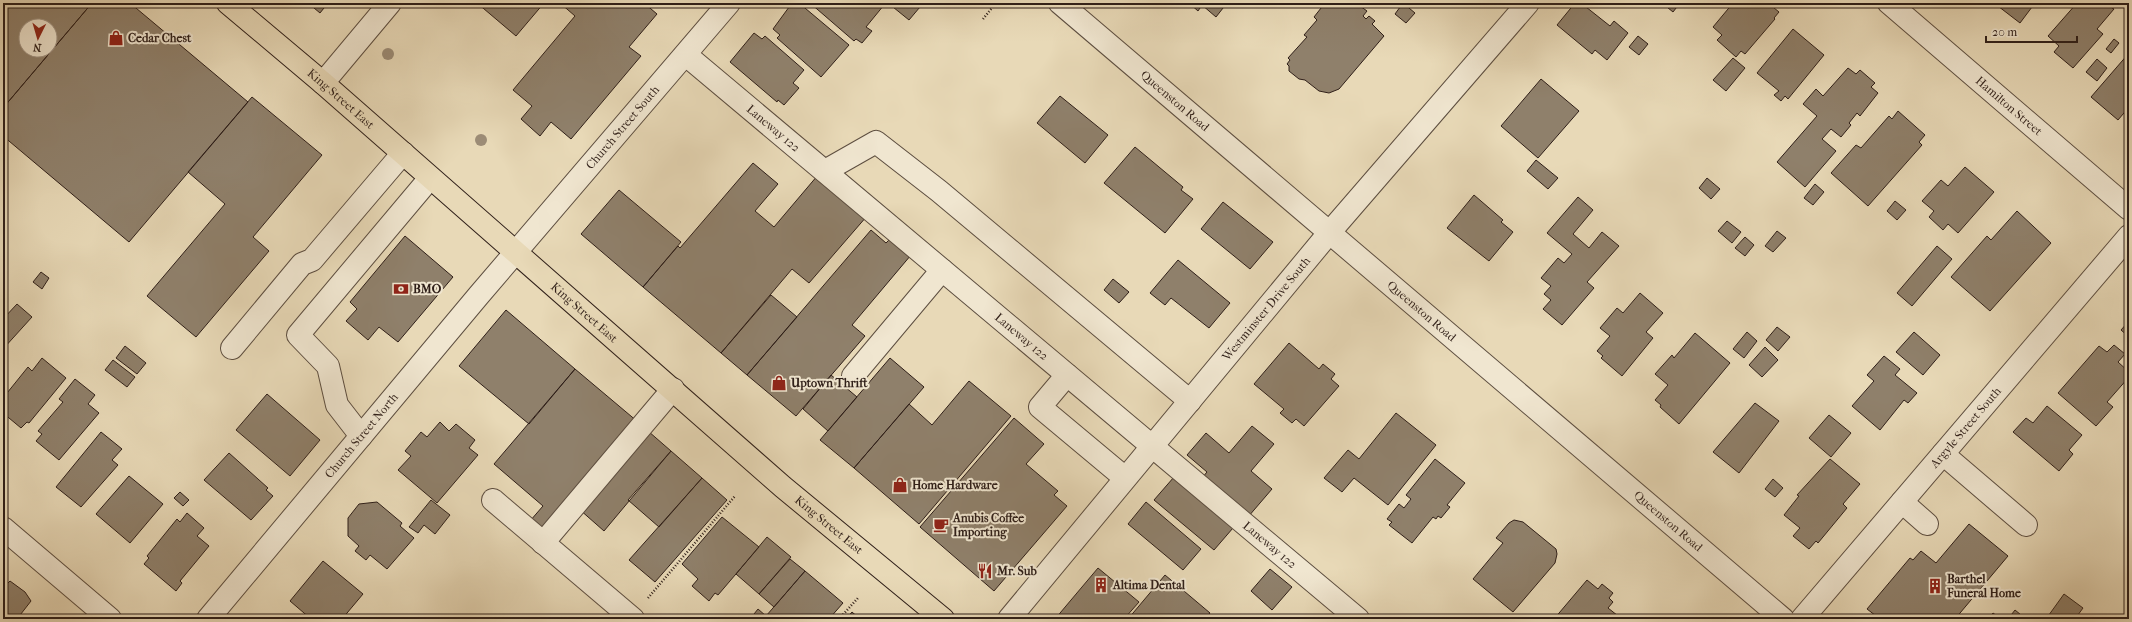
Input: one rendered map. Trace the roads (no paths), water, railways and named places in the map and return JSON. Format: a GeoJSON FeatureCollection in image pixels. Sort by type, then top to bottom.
{"type":"FeatureCollection","features":[{"type":"Feature","properties":{"kind":"main road","name":"King Street East"},"geometry":{"type":"LineString","coordinates":[[228,3],[323,83],[783,487],[943,619]]}},
{"type":"Feature","properties":{"kind":"street"},"geometry":{"type":"LineString","coordinates":[[323,83],[390,3]]}},
{"type":"Feature","properties":{"kind":"street","name":"Queenston Road"},"geometry":{"type":"LineString","coordinates":[[1060,3],[1783,619]]}},
{"type":"Feature","properties":{"kind":"street","name":"Westminster Drive South"},"geometry":{"type":"LineString","coordinates":[[1009,619],[1329,233],[1528,3]]}},
{"type":"Feature","properties":{"kind":"street","name":"Hamilton Street"},"geometry":{"type":"LineString","coordinates":[[1889,3],[2129,209]]}},
{"type":"Feature","properties":{"kind":"street","name":"Church Street South"},"geometry":{"type":"LineString","coordinates":[[516,252],[686,55],[725,4]]}},
{"type":"Feature","properties":{"kind":"street","name":"Laneway 122"},"geometry":{"type":"LineString","coordinates":[[686,55],[1358,619]]}},
{"type":"Feature","properties":{"kind":"street"},"geometry":{"type":"LineString","coordinates":[[825,171],[876,142],[939,191],[1190,401]]}},
{"type":"Feature","properties":{"kind":"street"},"geometry":{"type":"LineString","coordinates":[[232,348],[302,264],[312,260],[403,153]]}},
{"type":"Feature","properties":{"kind":"street"},"geometry":{"type":"LineString","coordinates":[[361,436],[337,405],[328,366],[298,335],[430,178]]}},
{"type":"Feature","properties":{"kind":"street","name":"Argyle Street South"},"geometry":{"type":"LineString","coordinates":[[1802,619],[2129,236]]}},
{"type":"Feature","properties":{"kind":"street","name":"Church Street North"},"geometry":{"type":"LineString","coordinates":[[208,619],[516,252]]}},
{"type":"Feature","properties":{"kind":"street"},"geometry":{"type":"LineString","coordinates":[[853,376],[942,270]]}},
{"type":"Feature","properties":{"kind":"street"},"geometry":{"type":"LineString","coordinates":[[1067,375],[1040,407],[1126,478]]}},
{"type":"Feature","properties":{"kind":"street"},"geometry":{"type":"LineString","coordinates":[[543,543],[673,389]]}},
{"type":"Feature","properties":{"kind":"street"},"geometry":{"type":"LineString","coordinates":[[1943,454],[2026,525]]}},
{"type":"Feature","properties":{"kind":"street"},"geometry":{"type":"LineString","coordinates":[[493,500],[632,618]]}},
{"type":"Feature","properties":{"kind":"street"},"geometry":{"type":"LineString","coordinates":[[1902,502],[1927,524]]}},
{"type":"Feature","properties":{"kind":"street"},"geometry":{"type":"LineString","coordinates":[[3,528],[110,619]]}},
{"type":"Feature","properties":{"kind":"place","name":"Cedar Chest"},"geometry":{"type":"Point","coordinates":[116,38]}},
{"type":"Feature","properties":{"kind":"place","name":"BMO"},"geometry":{"type":"Point","coordinates":[401,289]}},
{"type":"Feature","properties":{"kind":"place","name":"Uptown Thrift"},"geometry":{"type":"Point","coordinates":[779,383]}},
{"type":"Feature","properties":{"kind":"place","name":"Home Hardware"},"geometry":{"type":"Point","coordinates":[900,485]}},
{"type":"Feature","properties":{"kind":"place","name":"Anubis Coffee Importing"},"geometry":{"type":"Point","coordinates":[941,525]}},
{"type":"Feature","properties":{"kind":"place","name":"Mr. Sub"},"geometry":{"type":"Point","coordinates":[985,571]}},
{"type":"Feature","properties":{"kind":"place","name":"Altima Dental"},"geometry":{"type":"Point","coordinates":[1101,585]}},
{"type":"Feature","properties":{"kind":"place","name":"Barthel Funeral Home"},"geometry":{"type":"Point","coordinates":[1935,586]}}]}
